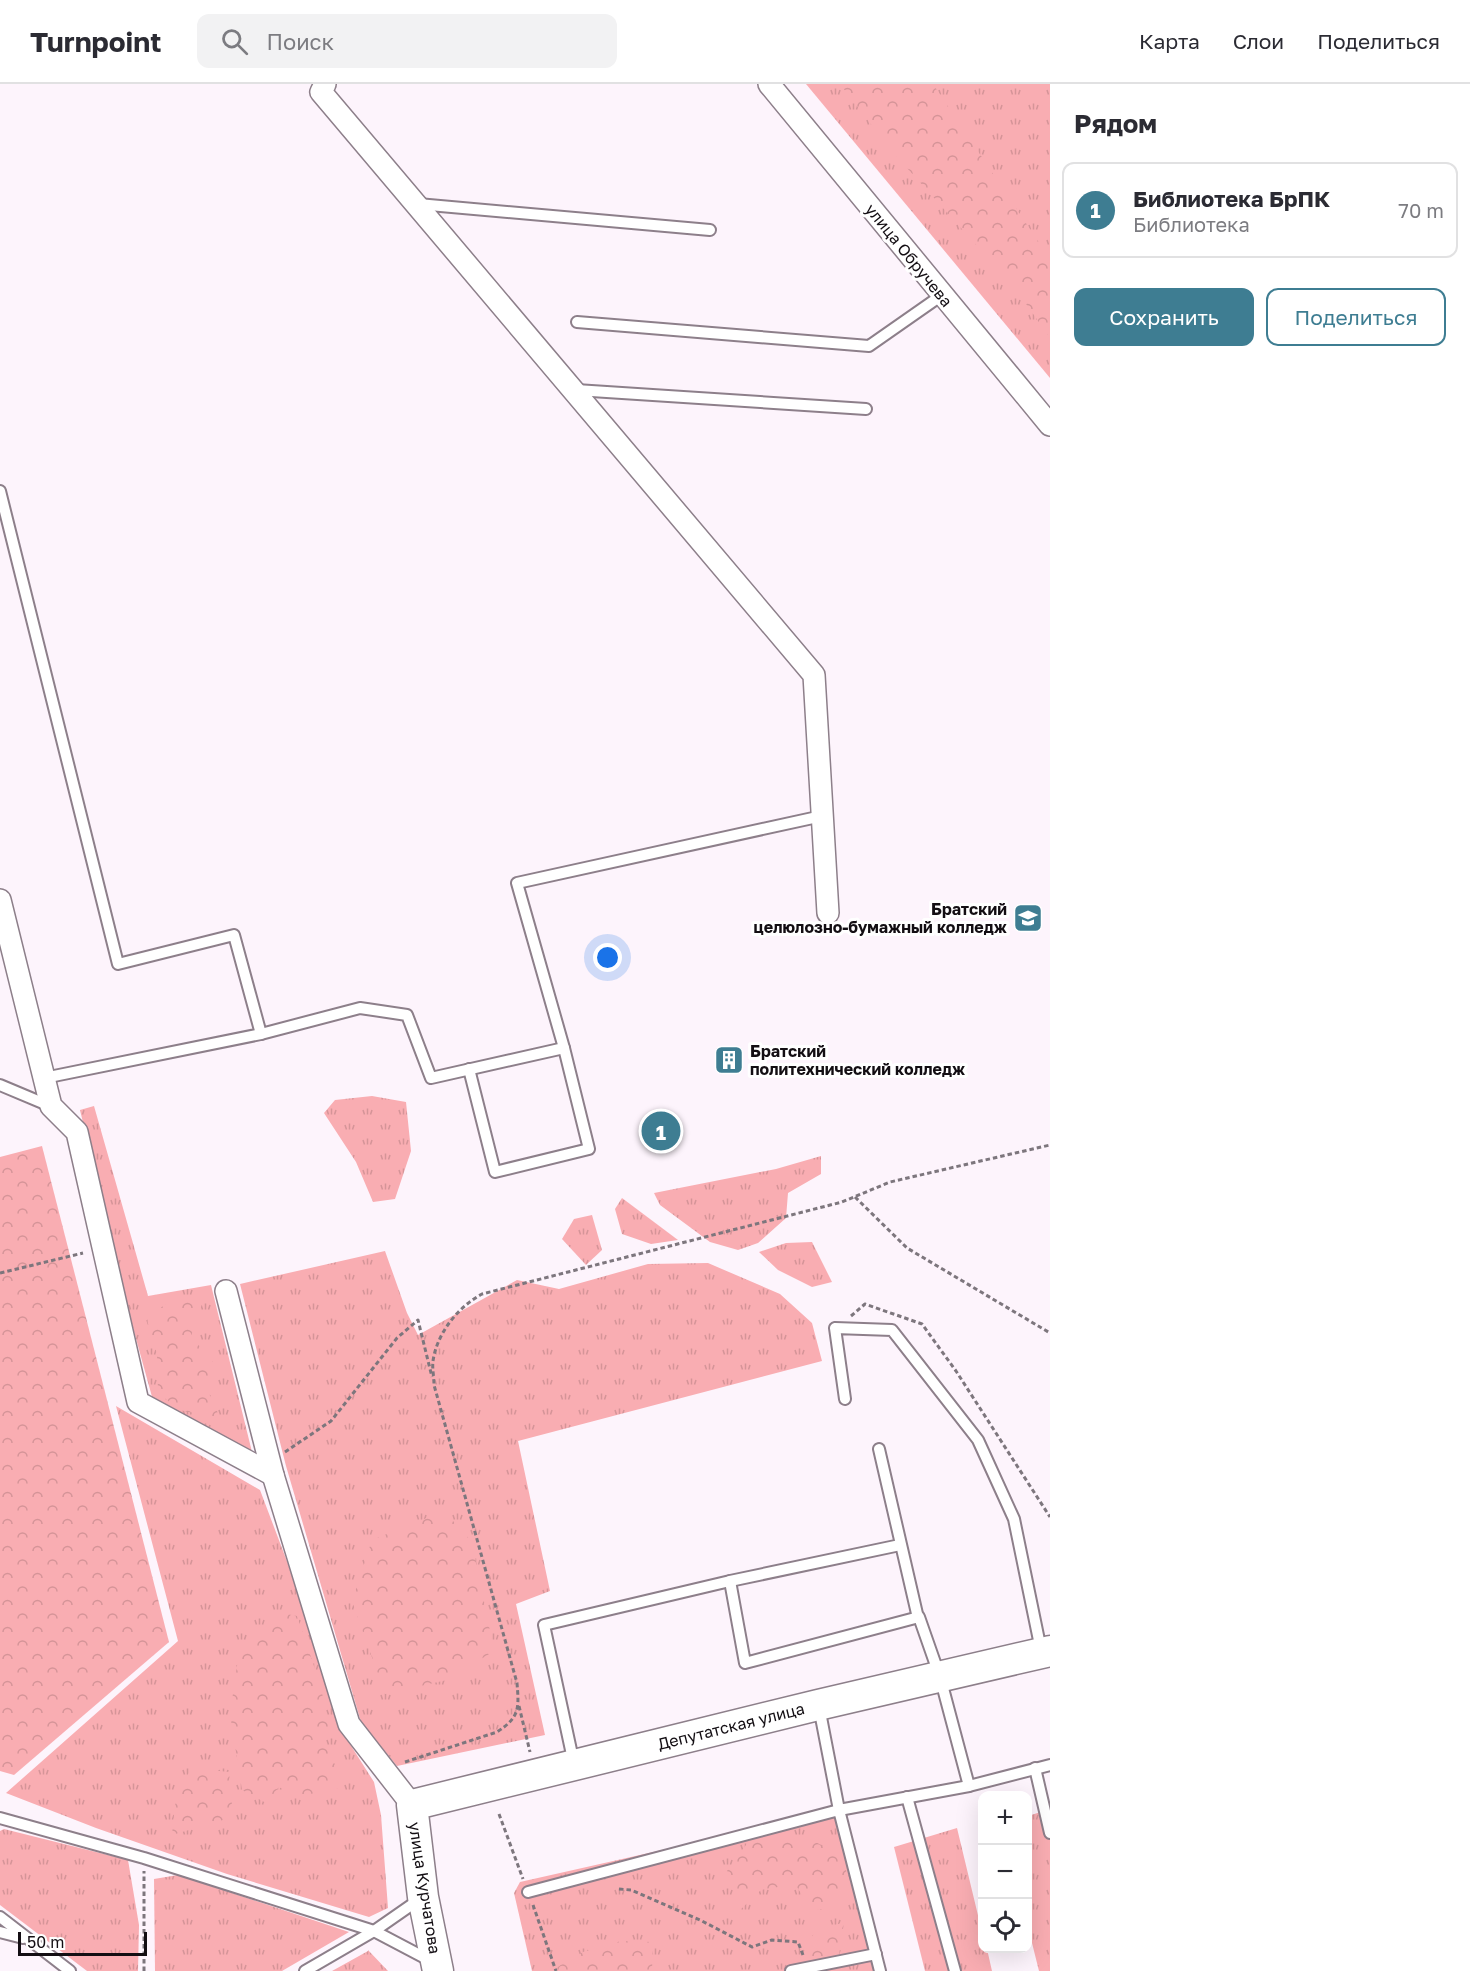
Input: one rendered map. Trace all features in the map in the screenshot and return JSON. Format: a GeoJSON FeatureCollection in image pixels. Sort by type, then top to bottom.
{"type":"FeatureCollection","features":[{"type":"Feature","properties":{"kind":"street"},"geometry":{"type":"LineString","coordinates":[[325,84],[321,92],[814,675],[828,913]]}},
{"type":"Feature","properties":{"kind":"street","name":"улица Обручева"},"geometry":{"type":"LineString","coordinates":[[769,84],[1050,426]]}},
{"type":"Feature","properties":{"kind":"street"},"geometry":{"type":"LineString","coordinates":[[0,900],[51,1106],[77,1132],[138,1402],[271,1469]]}},
{"type":"Feature","properties":{"kind":"street"},"geometry":{"type":"LineString","coordinates":[[226,1291],[271,1469],[349,1724],[412,1805]]}},
{"type":"Feature","properties":{"kind":"street","name":"Депутатская улица"},"geometry":{"type":"LineString","coordinates":[[412,1805],[818,1705],[1046,1652]]}},
{"type":"Feature","properties":{"kind":"street","name":"улица Курчатова"},"geometry":{"type":"LineString","coordinates":[[412,1805],[423,1897],[437,1967]]}},
{"type":"Feature","properties":{"kind":"lane"},"geometry":{"type":"LineString","coordinates":[[415,204],[710,230]]}},
{"type":"Feature","properties":{"kind":"lane"},"geometry":{"type":"LineString","coordinates":[[578,322],[869,346],[942,295]]}},
{"type":"Feature","properties":{"kind":"lane"},"geometry":{"type":"LineString","coordinates":[[573,390],[866,409]]}},
{"type":"Feature","properties":{"kind":"lane"},"geometry":{"type":"LineString","coordinates":[[0,491],[118,964],[234,935],[261,1034]]}},
{"type":"Feature","properties":{"kind":"lane"},"geometry":{"type":"LineString","coordinates":[[469,1069],[495,1172],[589,1149],[564,1048],[517,883],[822,816]]}},
{"type":"Feature","properties":{"kind":"lane"},"geometry":{"type":"LineString","coordinates":[[44,1078],[261,1034],[360,1008],[407,1015],[431,1078],[564,1048]]}},
{"type":"Feature","properties":{"kind":"lane"},"geometry":{"type":"LineString","coordinates":[[0,1085],[51,1106]]}},
{"type":"Feature","properties":{"kind":"lane"},"geometry":{"type":"LineString","coordinates":[[845,1399],[835,1328],[892,1330],[978,1440],[1014,1519],[1046,1652]]}},
{"type":"Feature","properties":{"kind":"lane"},"geometry":{"type":"LineString","coordinates":[[879,1449],[918,1618],[940,1677],[969,1786]]}},
{"type":"Feature","properties":{"kind":"lane"},"geometry":{"type":"LineString","coordinates":[[574,1764],[544,1625],[730,1581],[900,1545]]}},
{"type":"Feature","properties":{"kind":"lane"},"geometry":{"type":"LineString","coordinates":[[730,1581],[745,1663],[918,1618]]}},
{"type":"Feature","properties":{"kind":"lane"},"geometry":{"type":"LineString","coordinates":[[818,1705],[839,1810],[880,1971]]}},
{"type":"Feature","properties":{"kind":"lane"},"geometry":{"type":"LineString","coordinates":[[528,1892],[839,1810],[969,1786],[1050,1765]]}},
{"type":"Feature","properties":{"kind":"lane"},"geometry":{"type":"LineString","coordinates":[[1035,1768],[1050,1833]]}},
{"type":"Feature","properties":{"kind":"lane"},"geometry":{"type":"LineString","coordinates":[[907,1797],[955,1971]]}},
{"type":"Feature","properties":{"kind":"lane"},"geometry":{"type":"LineString","coordinates":[[1,1818],[144,1858],[374,1931],[437,1967]]}},
{"type":"Feature","properties":{"kind":"lane"},"geometry":{"type":"LineString","coordinates":[[305,1971],[374,1931],[423,1897]]}},
{"type":"Feature","properties":{"kind":"lane"},"geometry":{"type":"LineString","coordinates":[[0,1917],[70,1971]]}},
{"type":"Feature","properties":{"kind":"lane"},"geometry":{"type":"LineString","coordinates":[[0,1932],[26,1938]]}},
{"type":"Feature","properties":{"kind":"lane"},"geometry":{"type":"LineString","coordinates":[[791,1971],[876,1954]]}},
{"type":"Feature","properties":{"kind":"path"},"geometry":{"type":"LineString","coordinates":[[434,1384],[433,1360],[440,1340],[455,1315],[467,1302],[482,1294],[842,1202],[890,1182],[1050,1146]]}},
{"type":"Feature","properties":{"kind":"path"},"geometry":{"type":"LineString","coordinates":[[855,1197],[907,1248],[1050,1334]]}},
{"type":"Feature","properties":{"kind":"path"},"geometry":{"type":"LineString","coordinates":[[0,1273],[83,1253]]}},
{"type":"Feature","properties":{"kind":"path"},"geometry":{"type":"LineString","coordinates":[[271,1469],[331,1421],[397,1338],[418,1320],[517,1683],[519,1704],[535,1774]]}},
{"type":"Feature","properties":{"kind":"path"},"geometry":{"type":"LineString","coordinates":[[405,1762],[497,1732],[509,1725],[516,1716],[519,1704]]}},
{"type":"Feature","properties":{"kind":"path"},"geometry":{"type":"LineString","coordinates":[[144,1858],[144,1971]]}},
{"type":"Feature","properties":{"kind":"path"},"geometry":{"type":"LineString","coordinates":[[620,1889],[631,1890],[702,1921],[752,1947],[772,1940],[798,1942],[805,1961]]}},
{"type":"Feature","properties":{"kind":"green space"},"geometry":{"type":"Polygon","coordinates":[[[806,84],[1050,84],[1050,378],[806,84]]]}},
{"type":"Feature","properties":{"kind":"green space"},"geometry":{"type":"Polygon","coordinates":[[[840,84],[933,84],[1050,259],[1050,338],[1015,288],[890,149],[840,84]]]}},
{"type":"Feature","properties":{"kind":"green space"},"geometry":{"type":"Polygon","coordinates":[[[372,1096],[406,1102],[411,1151],[395,1199],[373,1202],[356,1162],[324,1113],[335,1100],[372,1096]]]}},
{"type":"Feature","properties":{"kind":"green space"},"geometry":{"type":"Polygon","coordinates":[[[94,1106],[148,1296],[211,1285],[252,1452],[154,1404],[127,1306],[80,1110],[94,1106]]]}},
{"type":"Feature","properties":{"kind":"green space"},"geometry":{"type":"Polygon","coordinates":[[[42,1146],[169,1642],[14,1775],[0,1771],[0,1157],[42,1146]]]}},
{"type":"Feature","properties":{"kind":"green space"},"geometry":{"type":"Polygon","coordinates":[[[821,1156],[821,1174],[788,1193],[786,1218],[758,1243],[738,1250],[710,1242],[660,1205],[654,1193],[776,1169],[821,1156]]]}},
{"type":"Feature","properties":{"kind":"green space"},"geometry":{"type":"Polygon","coordinates":[[[622,1198],[678,1240],[651,1244],[622,1234],[615,1209],[622,1198]]]}},
{"type":"Feature","properties":{"kind":"green space"},"geometry":{"type":"Polygon","coordinates":[[[592,1215],[602,1250],[586,1265],[562,1239],[574,1219],[592,1215]]]}},
{"type":"Feature","properties":{"kind":"green space"},"geometry":{"type":"Polygon","coordinates":[[[812,1242],[832,1282],[812,1287],[778,1270],[759,1252],[786,1243],[812,1242]]]}},
{"type":"Feature","properties":{"kind":"green space"},"geometry":{"type":"Polygon","coordinates":[[[385,1251],[407,1313],[418,1335],[517,1280],[559,1289],[648,1264],[708,1263],[780,1294],[812,1323],[822,1361],[518,1441],[550,1591],[516,1604],[545,1735],[397,1766],[361,1722],[286,1466],[240,1284],[385,1251]]]}},
{"type":"Feature","properties":{"kind":"green space"},"geometry":{"type":"Polygon","coordinates":[[[187,1295],[203,1301],[191,1336],[216,1366],[207,1389],[221,1420],[180,1410],[158,1393],[157,1354],[147,1320],[164,1305],[187,1295]]]}},
{"type":"Feature","properties":{"kind":"green space"},"geometry":{"type":"Polygon","coordinates":[[[116,1406],[260,1490],[288,1564],[341,1730],[374,1782],[381,1815],[388,1908],[369,1917],[227,1874],[96,1828],[6,1793],[178,1641],[116,1406]]]}},
{"type":"Feature","properties":{"kind":"green space"},"geometry":{"type":"Polygon","coordinates":[[[444,1511],[472,1542],[494,1651],[447,1680],[385,1694],[352,1601],[372,1540],[444,1511]]]}},
{"type":"Feature","properties":{"kind":"green space"},"geometry":{"type":"Polygon","coordinates":[[[281,1613],[297,1616],[320,1684],[329,1725],[325,1744],[344,1787],[296,1797],[279,1787],[266,1803],[242,1790],[230,1714],[238,1659],[281,1613]]]}},
{"type":"Feature","properties":{"kind":"green space"},"geometry":{"type":"Polygon","coordinates":[[[191,1768],[229,1772],[233,1817],[172,1835],[175,1805],[191,1768]]]}},
{"type":"Feature","properties":{"kind":"green space"},"geometry":{"type":"Polygon","coordinates":[[[1050,1809],[1050,1971],[1039,1971],[1032,1943],[1032,1815],[1050,1809]]]}},
{"type":"Feature","properties":{"kind":"green space"},"geometry":{"type":"Polygon","coordinates":[[[839,1810],[878,1971],[532,1971],[514,1893],[520,1882],[839,1810]]]}},
{"type":"Feature","properties":{"kind":"green space"},"geometry":{"type":"Polygon","coordinates":[[[957,1828],[978,1915],[978,1953],[988,1953],[992,1971],[925,1971],[894,1847],[957,1828]]]}},
{"type":"Feature","properties":{"kind":"green space"},"geometry":{"type":"Polygon","coordinates":[[[4,1829],[128,1860],[139,1925],[138,1971],[87,1971],[0,1905],[0,1831],[4,1829]]]}},
{"type":"Feature","properties":{"kind":"green space"},"geometry":{"type":"Polygon","coordinates":[[[754,1834],[802,1836],[845,1856],[847,1883],[838,1906],[812,1911],[795,1884],[761,1890],[740,1910],[727,1871],[754,1834]]]}},
{"type":"Feature","properties":{"kind":"green space"},"geometry":{"type":"Polygon","coordinates":[[[178,1875],[349,1932],[282,1971],[155,1971],[154,1879],[178,1875]]]}},
{"type":"Feature","properties":{"kind":"green space"},"geometry":{"type":"Polygon","coordinates":[[[844,1922],[838,1962],[826,1971],[801,1971],[797,1964],[814,1933],[844,1922]]]}},
{"type":"Feature","properties":{"kind":"green space"},"geometry":{"type":"Polygon","coordinates":[[[621,1941],[653,1942],[652,1971],[551,1971],[583,1952],[621,1941]]]}},
{"type":"Feature","properties":{"kind":"green space"},"geometry":{"type":"Polygon","coordinates":[[[368,1951],[388,1971],[332,1971],[368,1951]]]}},
{"type":"Feature","properties":{"kind":"place","name":"Братский целюлозно-бумажный колледж"},"geometry":{"type":"Point","coordinates":[1028,918]}},
{"type":"Feature","properties":{"kind":"place","name":"Братский политехнический колледж"},"geometry":{"type":"Point","coordinates":[729,1060]}},
{"type":"Feature","properties":{"kind":"place","name":"Библиотека БрПК"},"geometry":{"type":"Point","coordinates":[661,1131]}}]}
